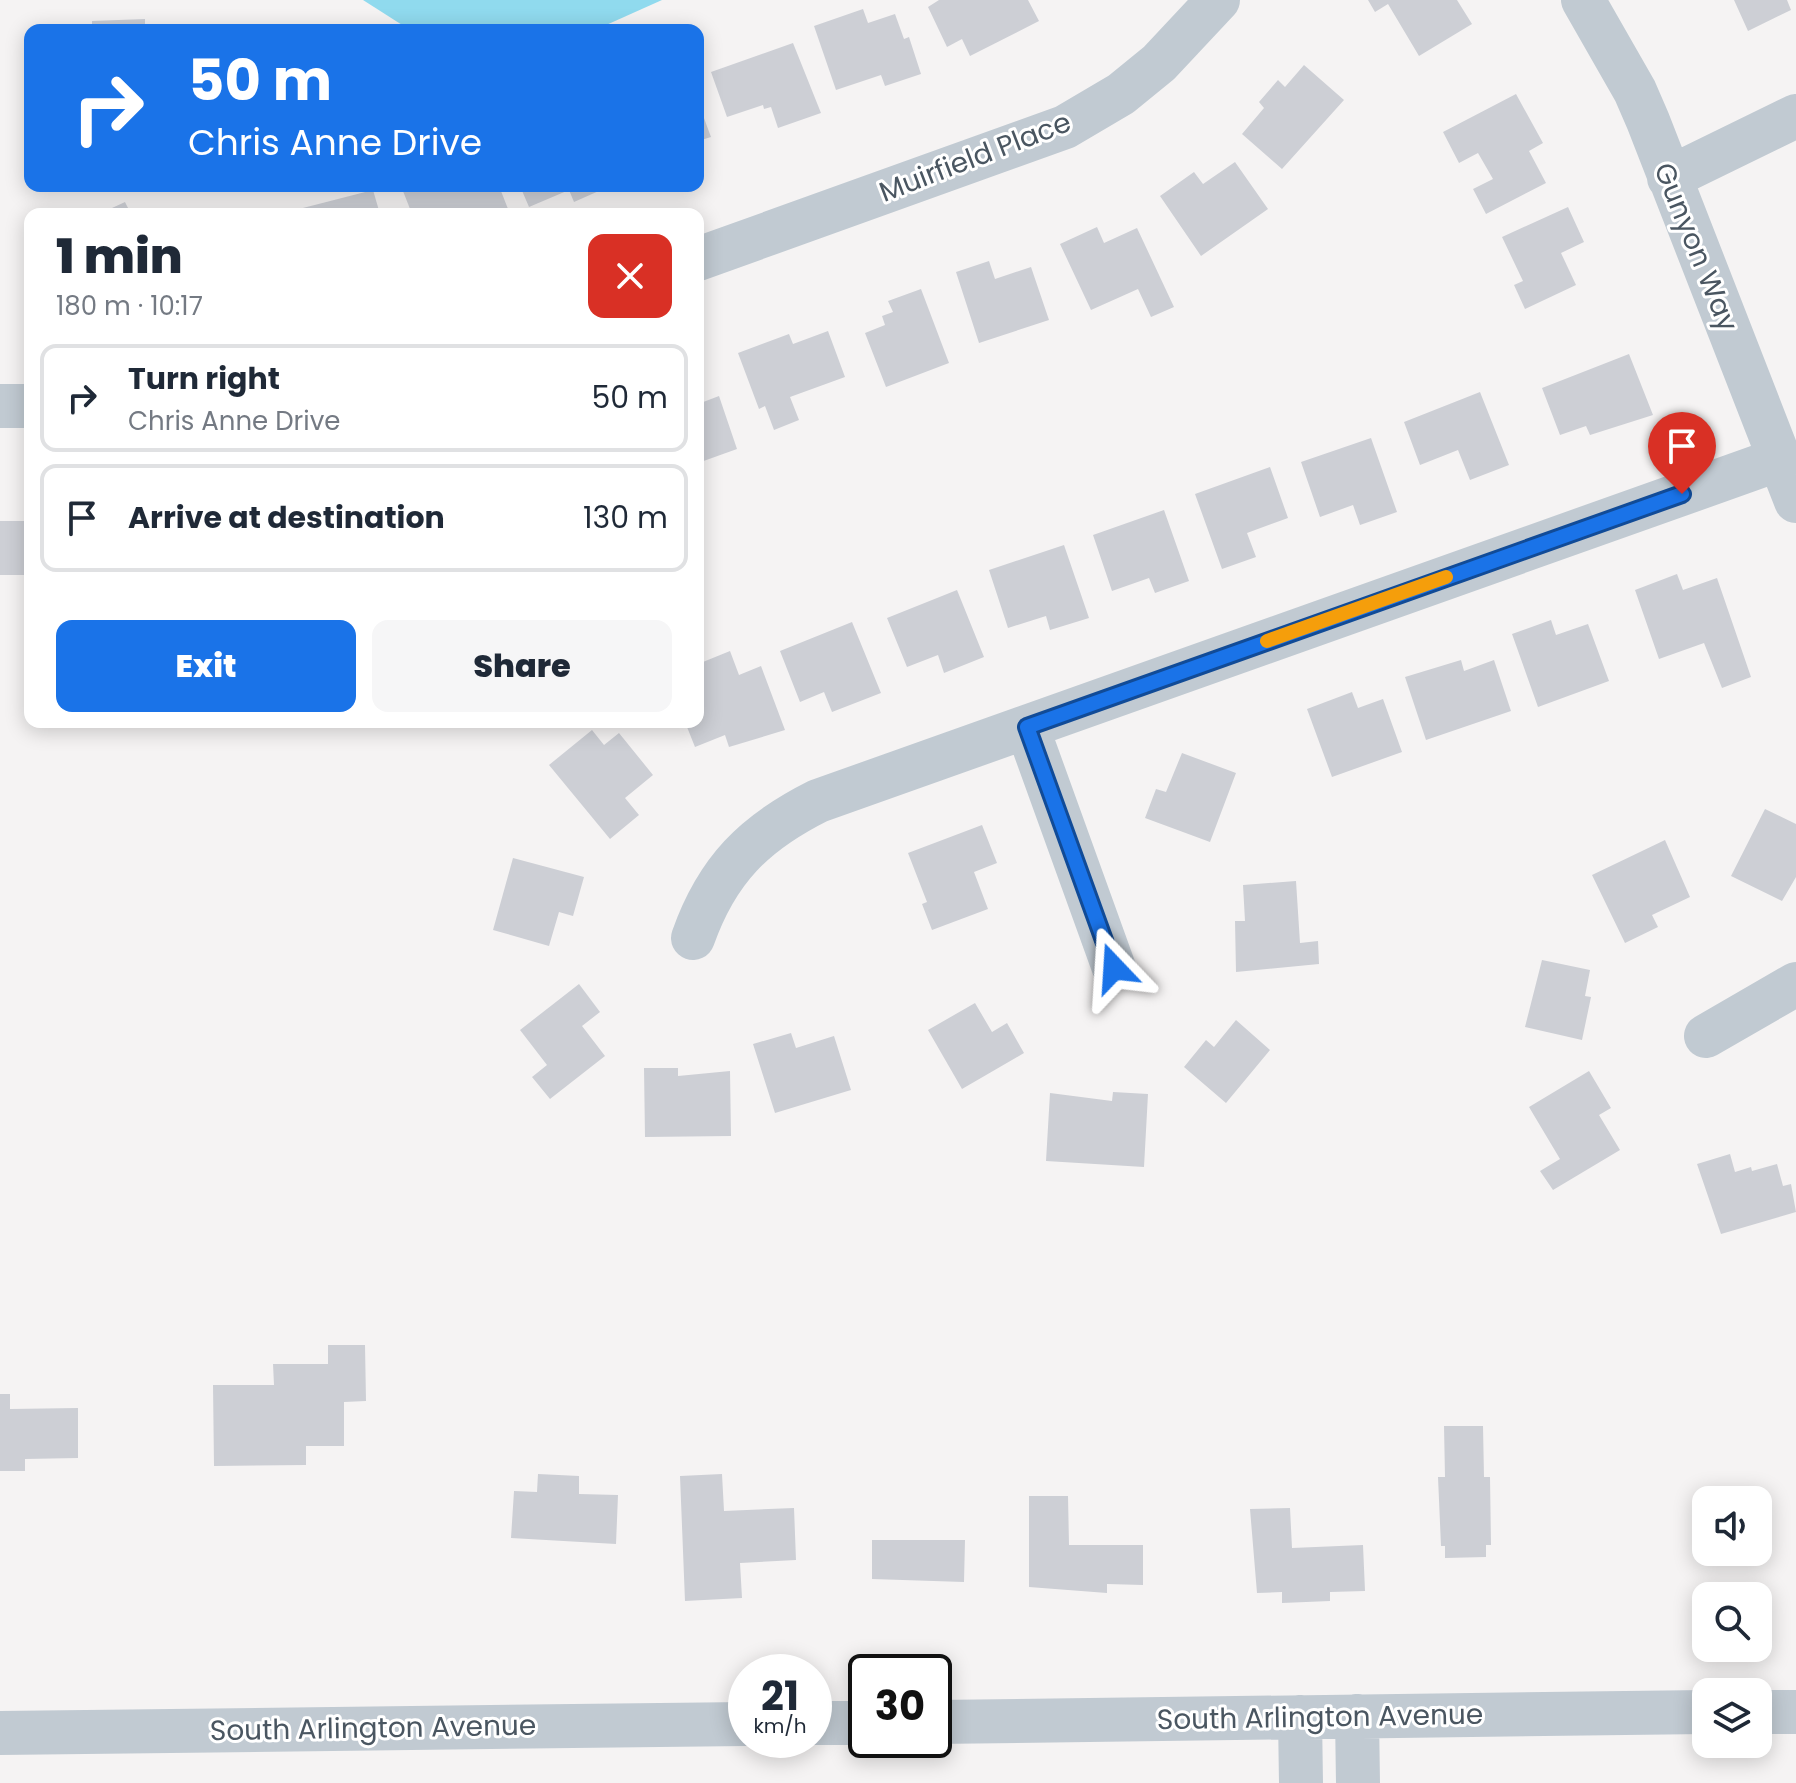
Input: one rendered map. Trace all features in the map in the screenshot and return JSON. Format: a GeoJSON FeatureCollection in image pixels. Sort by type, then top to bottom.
{"type":"FeatureCollection","features":[{"type":"Feature","properties":{"kind":"street","name":"Muirfield Place"},"geometry":{"type":"LineString","coordinates":[[704,257],[1065,127],[1121,94],[1159,63],[1218,0]]}},
{"type":"Feature","properties":{"kind":"street","name":"Gunyon Way"},"geometry":{"type":"LineString","coordinates":[[1583,0],[1635,91],[1796,501]]}},
{"type":"Feature","properties":{"kind":"street"},"geometry":{"type":"LineString","coordinates":[[1669,178],[1796,116]]}},
{"type":"Feature","properties":{"kind":"street"},"geometry":{"type":"LineString","coordinates":[[0,406],[24,406]]}},
{"type":"Feature","properties":{"kind":"street"},"geometry":{"type":"LineString","coordinates":[[693,938],[705,903],[726,871],[759,836],[818,801],[1780,459]]}},
{"type":"Feature","properties":{"kind":"street"},"geometry":{"type":"LineString","coordinates":[[1027,727],[1114,968]]}},
{"type":"Feature","properties":{"kind":"street"},"geometry":{"type":"LineString","coordinates":[[1706,1036],[1796,984]]}},
{"type":"Feature","properties":{"kind":"street","name":"South Arlington Avenue"},"geometry":{"type":"LineString","coordinates":[[952,1722],[1692,1712]]}},
{"type":"Feature","properties":{"kind":"street"},"geometry":{"type":"LineString","coordinates":[[1772,1712],[1796,1712]]}},
{"type":"Feature","properties":{"kind":"street"},"geometry":{"type":"LineString","coordinates":[[1357,1716],[1358,1783]]}},
{"type":"Feature","properties":{"kind":"street"},"geometry":{"type":"LineString","coordinates":[[1300,1717],[1301,1783]]}},
{"type":"Feature","properties":{"kind":"street","name":"South Arlington Avenue"},"geometry":{"type":"LineString","coordinates":[[0,1733],[728,1724]]}},
{"type":"Feature","properties":{"kind":"water"},"geometry":{"type":"Polygon","coordinates":[[[363,0],[662,0],[608,24],[401,24],[363,0]]]}},
{"type":"Feature","properties":{"kind":"building"},"geometry":{"type":"Polygon","coordinates":[[[939,0],[1028,0],[1039,21],[970,56],[962,39],[947,47],[928,7],[939,0]]]}},
{"type":"Feature","properties":{"kind":"building"},"geometry":{"type":"Polygon","coordinates":[[[1368,0],[1457,0],[1472,24],[1419,56],[1388,4],[1375,12],[1368,0]]]}},
{"type":"Feature","properties":{"kind":"building"},"geometry":{"type":"Polygon","coordinates":[[[1734,0],[1787,0],[1791,10],[1748,31],[1734,0]]]}},
{"type":"Feature","properties":{"kind":"building"},"geometry":{"type":"Polygon","coordinates":[[[863,9],[868,23],[895,14],[904,39],[909,37],[921,74],[885,86],[881,75],[836,90],[814,26],[863,9]]]}},
{"type":"Feature","properties":{"kind":"building"},"geometry":{"type":"Polygon","coordinates":[[[145,19],[145,24],[92,24],[92,21],[145,19]]]}},
{"type":"Feature","properties":{"kind":"building"},"geometry":{"type":"Polygon","coordinates":[[[793,43],[821,113],[778,128],[771,107],[764,109],[763,105],[727,117],[711,72],[793,43]]]}},
{"type":"Feature","properties":{"kind":"building"},"geometry":{"type":"Polygon","coordinates":[[[1304,65],[1344,100],[1282,169],[1242,134],[1264,108],[1259,102],[1278,80],[1285,87],[1304,65]]]}},
{"type":"Feature","properties":{"kind":"building"},"geometry":{"type":"Polygon","coordinates":[[[1516,94],[1543,143],[1529,151],[1546,183],[1486,214],[1473,189],[1493,179],[1478,153],[1459,163],[1443,132],[1516,94]]]}},
{"type":"Feature","properties":{"kind":"building"},"geometry":{"type":"Polygon","coordinates":[[[704,118],[711,137],[704,139],[704,118]]]}},
{"type":"Feature","properties":{"kind":"building"},"geometry":{"type":"Polygon","coordinates":[[[1235,162],[1268,209],[1201,256],[1160,196],[1194,172],[1203,184],[1235,162]]]}},
{"type":"Feature","properties":{"kind":"building"},"geometry":{"type":"Polygon","coordinates":[[[374,192],[378,208],[303,208],[374,192]]]}},
{"type":"Feature","properties":{"kind":"building"},"geometry":{"type":"Polygon","coordinates":[[[403,192],[501,192],[508,208],[410,208],[403,192]]]}},
{"type":"Feature","properties":{"kind":"building"},"geometry":{"type":"Polygon","coordinates":[[[523,192],[564,192],[529,207],[523,192]]]}},
{"type":"Feature","properties":{"kind":"building"},"geometry":{"type":"Polygon","coordinates":[[[570,192],[596,192],[574,202],[570,192]]]}},
{"type":"Feature","properties":{"kind":"building"},"geometry":{"type":"Polygon","coordinates":[[[125,202],[128,208],[112,208],[125,202]]]}},
{"type":"Feature","properties":{"kind":"building"},"geometry":{"type":"Polygon","coordinates":[[[1568,207],[1584,242],[1561,253],[1576,285],[1525,309],[1514,285],[1523,281],[1502,237],[1568,207]]]}},
{"type":"Feature","properties":{"kind":"building"},"geometry":{"type":"Polygon","coordinates":[[[1097,227],[1104,243],[1137,228],[1174,307],[1151,317],[1138,289],[1091,310],[1060,244],[1097,227]]]}},
{"type":"Feature","properties":{"kind":"building"},"geometry":{"type":"Polygon","coordinates":[[[989,261],[995,279],[1031,267],[1049,320],[979,343],[956,272],[989,261]]]}},
{"type":"Feature","properties":{"kind":"building"},"geometry":{"type":"Polygon","coordinates":[[[921,289],[949,363],[886,387],[865,333],[885,325],[882,316],[893,312],[888,301],[921,289]]]}},
{"type":"Feature","properties":{"kind":"building"},"geometry":{"type":"Polygon","coordinates":[[[828,331],[845,377],[790,397],[799,420],[774,430],[765,406],[759,409],[738,353],[789,334],[793,344],[828,331]]]}},
{"type":"Feature","properties":{"kind":"building"},"geometry":{"type":"Polygon","coordinates":[[[1629,354],[1653,415],[1590,435],[1586,426],[1560,435],[1542,388],[1629,354]]]}},
{"type":"Feature","properties":{"kind":"building"},"geometry":{"type":"Polygon","coordinates":[[[1480,392],[1509,465],[1470,480],[1458,450],[1420,465],[1404,422],[1480,392]]]}},
{"type":"Feature","properties":{"kind":"building"},"geometry":{"type":"Polygon","coordinates":[[[719,396],[737,449],[704,461],[704,402],[719,396]]]}},
{"type":"Feature","properties":{"kind":"building"},"geometry":{"type":"Polygon","coordinates":[[[1371,438],[1397,512],[1360,525],[1353,505],[1320,517],[1301,462],[1371,438]]]}},
{"type":"Feature","properties":{"kind":"building"},"geometry":{"type":"Polygon","coordinates":[[[1270,467],[1288,518],[1247,533],[1256,557],[1222,569],[1195,494],[1270,467]]]}},
{"type":"Feature","properties":{"kind":"building"},"geometry":{"type":"Polygon","coordinates":[[[1164,510],[1189,581],[1155,593],[1149,578],[1112,591],[1093,535],[1164,510]]]}},
{"type":"Feature","properties":{"kind":"building"},"geometry":{"type":"Polygon","coordinates":[[[0,521],[24,521],[24,575],[0,575],[0,521]]]}},
{"type":"Feature","properties":{"kind":"building"},"geometry":{"type":"Polygon","coordinates":[[[1064,545],[1089,618],[1050,630],[1046,616],[1008,628],[989,570],[1064,545]]]}},
{"type":"Feature","properties":{"kind":"building"},"geometry":{"type":"Polygon","coordinates":[[[1677,574],[1683,590],[1717,578],[1751,677],[1722,688],[1704,643],[1659,659],[1635,590],[1677,574]]]}},
{"type":"Feature","properties":{"kind":"building"},"geometry":{"type":"Polygon","coordinates":[[[957,590],[984,657],[944,673],[938,655],[907,667],[887,618],[957,590]]]}},
{"type":"Feature","properties":{"kind":"building"},"geometry":{"type":"Polygon","coordinates":[[[1551,620],[1556,635],[1588,624],[1609,681],[1538,707],[1512,634],[1551,620]]]}},
{"type":"Feature","properties":{"kind":"building"},"geometry":{"type":"Polygon","coordinates":[[[852,622],[881,693],[832,712],[824,692],[800,702],[780,651],[852,622]]]}},
{"type":"Feature","properties":{"kind":"building"},"geometry":{"type":"Polygon","coordinates":[[[730,651],[739,675],[761,666],[785,730],[729,747],[725,735],[695,747],[687,728],[704,728],[704,662],[730,651]]]}},
{"type":"Feature","properties":{"kind":"building"},"geometry":{"type":"Polygon","coordinates":[[[1461,660],[1464,671],[1494,660],[1511,711],[1426,740],[1405,677],[1461,660]]]}},
{"type":"Feature","properties":{"kind":"building"},"geometry":{"type":"Polygon","coordinates":[[[1352,692],[1358,708],[1383,699],[1402,752],[1332,777],[1307,709],[1352,692]]]}},
{"type":"Feature","properties":{"kind":"building"},"geometry":{"type":"Polygon","coordinates":[[[592,730],[604,745],[619,733],[653,775],[625,798],[639,815],[610,839],[549,765],[592,730]]]}},
{"type":"Feature","properties":{"kind":"building"},"geometry":{"type":"Polygon","coordinates":[[[1182,753],[1236,773],[1210,842],[1145,818],[1156,789],[1166,792],[1182,753]]]}},
{"type":"Feature","properties":{"kind":"building"},"geometry":{"type":"Polygon","coordinates":[[[1765,809],[1796,824],[1796,877],[1782,901],[1731,876],[1765,809]]]}},
{"type":"Feature","properties":{"kind":"building"},"geometry":{"type":"Polygon","coordinates":[[[982,825],[997,863],[974,872],[988,909],[932,930],[922,904],[927,902],[908,853],[982,825]]]}},
{"type":"Feature","properties":{"kind":"building"},"geometry":{"type":"Polygon","coordinates":[[[1665,840],[1690,897],[1652,915],[1658,927],[1625,943],[1592,875],[1665,840]]]}},
{"type":"Feature","properties":{"kind":"building"},"geometry":{"type":"Polygon","coordinates":[[[513,858],[584,877],[573,916],[559,912],[549,946],[493,930],[513,858]]]}},
{"type":"Feature","properties":{"kind":"building"},"geometry":{"type":"Polygon","coordinates":[[[1296,881],[1300,943],[1318,941],[1319,964],[1236,972],[1235,921],[1245,921],[1243,885],[1296,881]]]}},
{"type":"Feature","properties":{"kind":"building"},"geometry":{"type":"Polygon","coordinates":[[[1542,960],[1590,970],[1585,996],[1591,997],[1582,1040],[1525,1027],[1542,960]]]}},
{"type":"Feature","properties":{"kind":"building"},"geometry":{"type":"Polygon","coordinates":[[[579,984],[600,1012],[582,1026],[605,1056],[550,1099],[532,1077],[547,1065],[520,1030],[579,984]]]}},
{"type":"Feature","properties":{"kind":"building"},"geometry":{"type":"Polygon","coordinates":[[[975,1003],[992,1032],[1007,1023],[1024,1053],[962,1089],[928,1030],[975,1003]]]}},
{"type":"Feature","properties":{"kind":"building"},"geometry":{"type":"Polygon","coordinates":[[[1236,1020],[1270,1050],[1226,1103],[1184,1067],[1206,1040],[1214,1047],[1236,1020]]]}},
{"type":"Feature","properties":{"kind":"building"},"geometry":{"type":"Polygon","coordinates":[[[791,1033],[796,1048],[834,1036],[851,1090],[775,1113],[753,1044],[791,1033]]]}},
{"type":"Feature","properties":{"kind":"building"},"geometry":{"type":"Polygon","coordinates":[[[644,1068],[678,1068],[678,1076],[730,1071],[731,1136],[645,1137],[644,1068]]]}},
{"type":"Feature","properties":{"kind":"building"},"geometry":{"type":"Polygon","coordinates":[[[1589,1071],[1611,1108],[1599,1115],[1620,1150],[1553,1190],[1540,1171],[1560,1159],[1529,1107],[1589,1071]]]}},
{"type":"Feature","properties":{"kind":"building"},"geometry":{"type":"Polygon","coordinates":[[[1113,1092],[1148,1094],[1144,1167],[1046,1161],[1050,1093],[1112,1101],[1113,1092]]]}},
{"type":"Feature","properties":{"kind":"building"},"geometry":{"type":"Polygon","coordinates":[[[1730,1154],[1735,1172],[1777,1164],[1783,1186],[1791,1184],[1796,1212],[1721,1234],[1697,1164],[1730,1154]]]}},
{"type":"Feature","properties":{"kind":"building"},"geometry":{"type":"Polygon","coordinates":[[[328,1345],[365,1345],[366,1401],[344,1402],[344,1446],[306,1446],[306,1465],[214,1466],[213,1385],[274,1385],[273,1364],[328,1364],[328,1345]]]}},
{"type":"Feature","properties":{"kind":"building"},"geometry":{"type":"Polygon","coordinates":[[[0,1394],[10,1394],[10,1409],[78,1408],[78,1458],[25,1459],[25,1471],[0,1471],[0,1394]]]}},
{"type":"Feature","properties":{"kind":"building"},"geometry":{"type":"Polygon","coordinates":[[[1444,1426],[1483,1426],[1484,1477],[1490,1477],[1491,1545],[1486,1545],[1486,1557],[1445,1558],[1445,1546],[1441,1546],[1438,1477],[1445,1477],[1444,1426]]]}},
{"type":"Feature","properties":{"kind":"building"},"geometry":{"type":"Polygon","coordinates":[[[538,1474],[579,1476],[579,1494],[618,1495],[616,1544],[511,1538],[514,1491],[537,1492],[538,1474]]]}},
{"type":"Feature","properties":{"kind":"building"},"geometry":{"type":"Polygon","coordinates":[[[722,1474],[724,1511],[794,1508],[796,1560],[740,1563],[742,1598],[685,1601],[680,1476],[722,1474]]]}},
{"type":"Feature","properties":{"kind":"building"},"geometry":{"type":"Polygon","coordinates":[[[1029,1496],[1068,1496],[1069,1545],[1143,1545],[1143,1585],[1107,1584],[1107,1593],[1029,1587],[1029,1496]]]}},
{"type":"Feature","properties":{"kind":"building"},"geometry":{"type":"Polygon","coordinates":[[[1290,1508],[1292,1548],[1363,1545],[1365,1591],[1330,1592],[1330,1601],[1282,1603],[1282,1592],[1257,1593],[1250,1509],[1290,1508]]]}},
{"type":"Feature","properties":{"kind":"building"},"geometry":{"type":"Polygon","coordinates":[[[872,1540],[965,1540],[964,1582],[872,1579],[872,1540]]]}},
{"type":"Feature","properties":{"kind":"slow traffic"},"geometry":{"type":"LineString","coordinates":[[1267,641],[1446,577]]}},
{"type":"Feature","properties":{"kind":"route"},"geometry":{"type":"LineString","coordinates":[[1114,968],[1027,727],[1682,494]]}}]}
